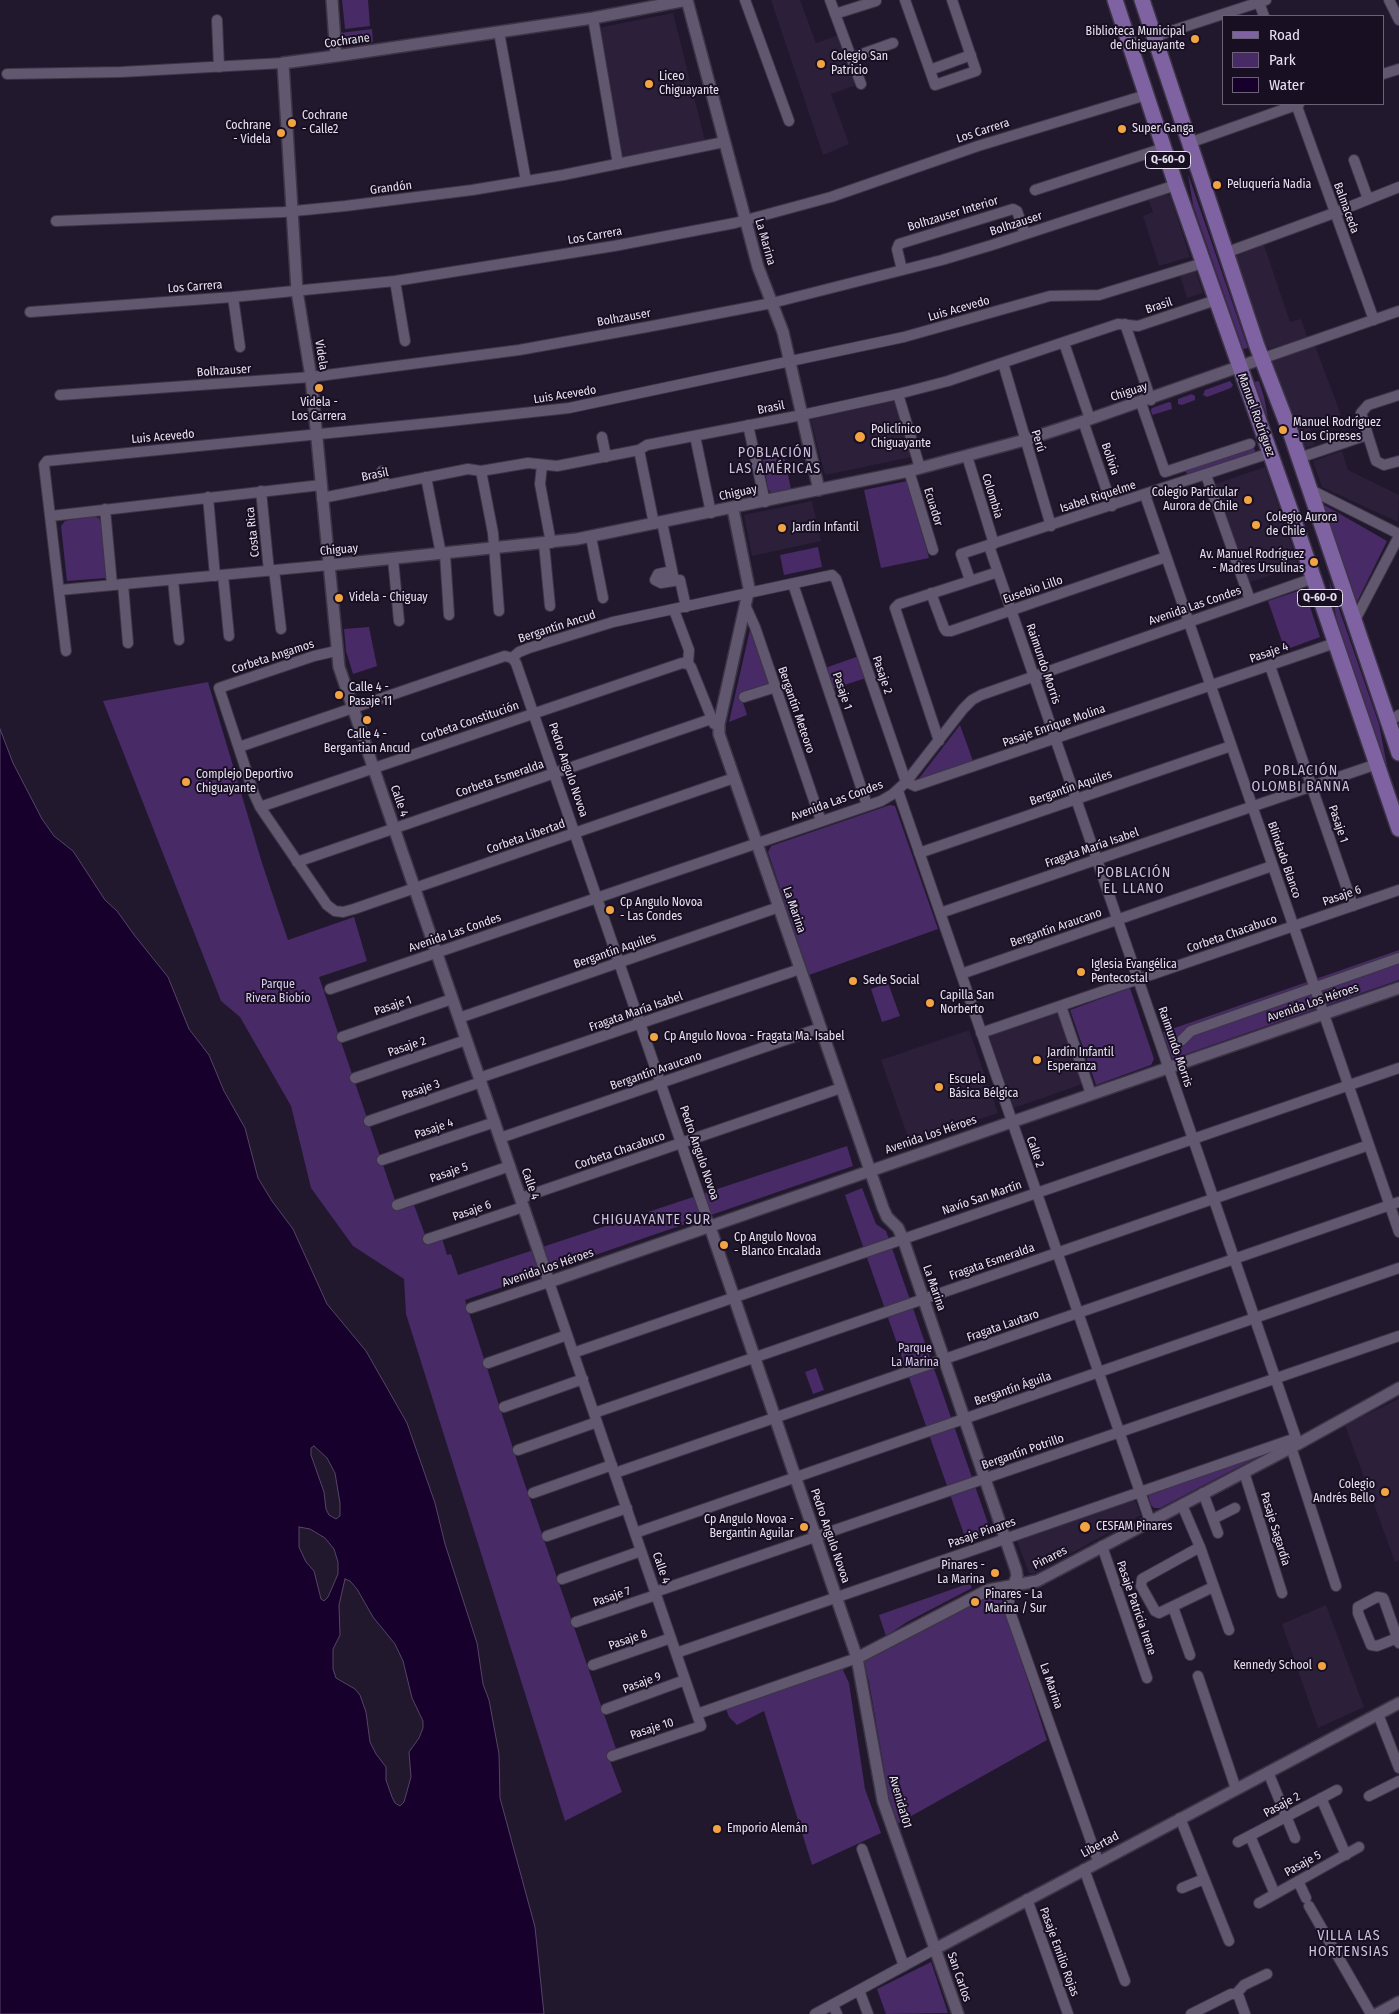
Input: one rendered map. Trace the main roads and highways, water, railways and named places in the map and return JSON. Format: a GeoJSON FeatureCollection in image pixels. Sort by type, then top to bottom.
{"type":"FeatureCollection","features":[{"type":"Feature","properties":{"kind":"main road","name":"Manuel Rodríguez"},"geometry":{"type":"LineString","coordinates":[[1116,0],[1176,185],[1314,578],[1399,829]]}},
{"type":"Feature","properties":{"kind":"main road","name":"Manuel Rodríguez"},"geometry":{"type":"LineString","coordinates":[[1142,0],[1261,359],[1299,458],[1354,622],[1394,718],[1399,753]]}},
{"type":"Feature","properties":{"kind":"water"},"geometry":{"type":"Polygon","coordinates":[[[0,729],[13,763],[42,819],[54,836],[73,851],[105,900],[117,911],[168,977],[189,1029],[209,1055],[224,1091],[245,1128],[258,1178],[293,1229],[327,1304],[366,1351],[407,1423],[435,1503],[445,1544],[477,1643],[483,1684],[489,1700],[499,1754],[500,1798],[535,1927],[544,2014],[0,2014],[0,729]],[[314,1446],[311,1448],[311,1455],[324,1492],[326,1509],[329,1515],[336,1519],[340,1516],[340,1503],[335,1473],[327,1458],[314,1446]],[[299,1527],[299,1547],[306,1562],[314,1571],[321,1599],[324,1601],[328,1597],[338,1574],[338,1562],[334,1549],[325,1538],[310,1529],[299,1527]],[[345,1579],[339,1605],[340,1635],[333,1649],[333,1669],[336,1678],[355,1689],[360,1695],[366,1712],[370,1742],[386,1767],[386,1780],[392,1797],[395,1803],[400,1806],[404,1802],[411,1777],[409,1752],[419,1738],[423,1728],[423,1721],[412,1698],[403,1661],[395,1644],[373,1617],[357,1589],[350,1581],[345,1579]]]}},
{"type":"Feature","properties":{"kind":"place","name":"Biblioteca Municipal de Chiguayante"},"geometry":{"type":"Point","coordinates":[1195,39]}},
{"type":"Feature","properties":{"kind":"place","name":"Colegio San Patricio"},"geometry":{"type":"Point","coordinates":[821,64]}},
{"type":"Feature","properties":{"kind":"place","name":"Liceo Chiguayante"},"geometry":{"type":"Point","coordinates":[649,84]}},
{"type":"Feature","properties":{"kind":"place","name":"Cochrane - Calle2"},"geometry":{"type":"Point","coordinates":[292,123]}},
{"type":"Feature","properties":{"kind":"place","name":"Super Ganga"},"geometry":{"type":"Point","coordinates":[1122,129]}},
{"type":"Feature","properties":{"kind":"place","name":"Cochrane - Videla"},"geometry":{"type":"Point","coordinates":[281,133]}},
{"type":"Feature","properties":{"kind":"place","name":"Peluquería Nadia"},"geometry":{"type":"Point","coordinates":[1217,185]}},
{"type":"Feature","properties":{"kind":"place","name":"Videla - Los Carrera"},"geometry":{"type":"Point","coordinates":[319,388]}},
{"type":"Feature","properties":{"kind":"place","name":"Manuel Rodríguez - Los Cipreses"},"geometry":{"type":"Point","coordinates":[1283,430]}},
{"type":"Feature","properties":{"kind":"place","name":"Policlínico Chiguayante"},"geometry":{"type":"Point","coordinates":[860,437]}},
{"type":"Feature","properties":{"kind":"place","name":"Colegio Particular Aurora de Chile"},"geometry":{"type":"Point","coordinates":[1248,500]}},
{"type":"Feature","properties":{"kind":"place","name":"Colegio Aurora de Chile"},"geometry":{"type":"Point","coordinates":[1256,525]}},
{"type":"Feature","properties":{"kind":"place","name":"Jardín Infantil"},"geometry":{"type":"Point","coordinates":[782,528]}},
{"type":"Feature","properties":{"kind":"place","name":"Av. Manuel Rodríguez - Madres Ursulinas"},"geometry":{"type":"Point","coordinates":[1314,562]}},
{"type":"Feature","properties":{"kind":"place","name":"Videla - Chiguay"},"geometry":{"type":"Point","coordinates":[339,598]}},
{"type":"Feature","properties":{"kind":"place","name":"Calle 4 - Pasaje 11"},"geometry":{"type":"Point","coordinates":[339,695]}},
{"type":"Feature","properties":{"kind":"place","name":"Calle 4 - Bergantian Ancud"},"geometry":{"type":"Point","coordinates":[367,720]}},
{"type":"Feature","properties":{"kind":"place","name":"Complejo Deportivo Chiguayante"},"geometry":{"type":"Point","coordinates":[186,782]}},
{"type":"Feature","properties":{"kind":"place","name":"Cp Angulo Novoa - Las Condes"},"geometry":{"type":"Point","coordinates":[610,910]}},
{"type":"Feature","properties":{"kind":"place","name":"Iglesia Evangélica Pentecostal"},"geometry":{"type":"Point","coordinates":[1081,972]}},
{"type":"Feature","properties":{"kind":"place","name":"Sede Social"},"geometry":{"type":"Point","coordinates":[853,981]}},
{"type":"Feature","properties":{"kind":"place","name":"Capilla San Norberto"},"geometry":{"type":"Point","coordinates":[930,1003]}},
{"type":"Feature","properties":{"kind":"place","name":"Cp Angulo Novoa - Fragata Ma. Isabel"},"geometry":{"type":"Point","coordinates":[654,1037]}},
{"type":"Feature","properties":{"kind":"place","name":"Jardín Infantil Esperanza"},"geometry":{"type":"Point","coordinates":[1037,1060]}},
{"type":"Feature","properties":{"kind":"place","name":"Escuela Básica Bélgica"},"geometry":{"type":"Point","coordinates":[939,1087]}},
{"type":"Feature","properties":{"kind":"place","name":"Cp Angulo Novoa - Blanco Encalada"},"geometry":{"type":"Point","coordinates":[724,1245]}},
{"type":"Feature","properties":{"kind":"place","name":"Colegio Andrés Bello"},"geometry":{"type":"Point","coordinates":[1385,1492]}},
{"type":"Feature","properties":{"kind":"place","name":"Cp Angulo Novoa - Bergantin Aguilar"},"geometry":{"type":"Point","coordinates":[804,1527]}},
{"type":"Feature","properties":{"kind":"place","name":"CESFAM Pinares"},"geometry":{"type":"Point","coordinates":[1085,1527]}},
{"type":"Feature","properties":{"kind":"place","name":"Pinares - La Marina"},"geometry":{"type":"Point","coordinates":[995,1573]}},
{"type":"Feature","properties":{"kind":"place","name":"Pinares - La Marina / Sur"},"geometry":{"type":"Point","coordinates":[975,1602]}},
{"type":"Feature","properties":{"kind":"place","name":"Kennedy School"},"geometry":{"type":"Point","coordinates":[1322,1666]}},
{"type":"Feature","properties":{"kind":"place","name":"Emporio Alemán"},"geometry":{"type":"Point","coordinates":[717,1829]}},
{"type":"Feature","properties":{"kind":"district","name":"POBLACIÓN LAS AMÉRICAS"},"geometry":{"type":"Point","coordinates":[775,462]}},
{"type":"Feature","properties":{"kind":"district","name":"POBLACIÓN OLOMBI BANNA"},"geometry":{"type":"Point","coordinates":[1301,780]}},
{"type":"Feature","properties":{"kind":"district","name":"POBLACIÓN EL LLANO"},"geometry":{"type":"Point","coordinates":[1134,882]}},
{"type":"Feature","properties":{"kind":"district","name":"CHIGUAYANTE SUR"},"geometry":{"type":"Point","coordinates":[652,1220]}},
{"type":"Feature","properties":{"kind":"district","name":"VILLA LAS HORTENSIAS"},"geometry":{"type":"Point","coordinates":[1349,1944]}},
{"type":"Feature","properties":{"kind":"park label","name":"Parque Rivera Biobío"},"geometry":{"type":"Point","coordinates":[278,992]}},
{"type":"Feature","properties":{"kind":"park label","name":"Parque La Marina"},"geometry":{"type":"Point","coordinates":[915,1356]}}]}
